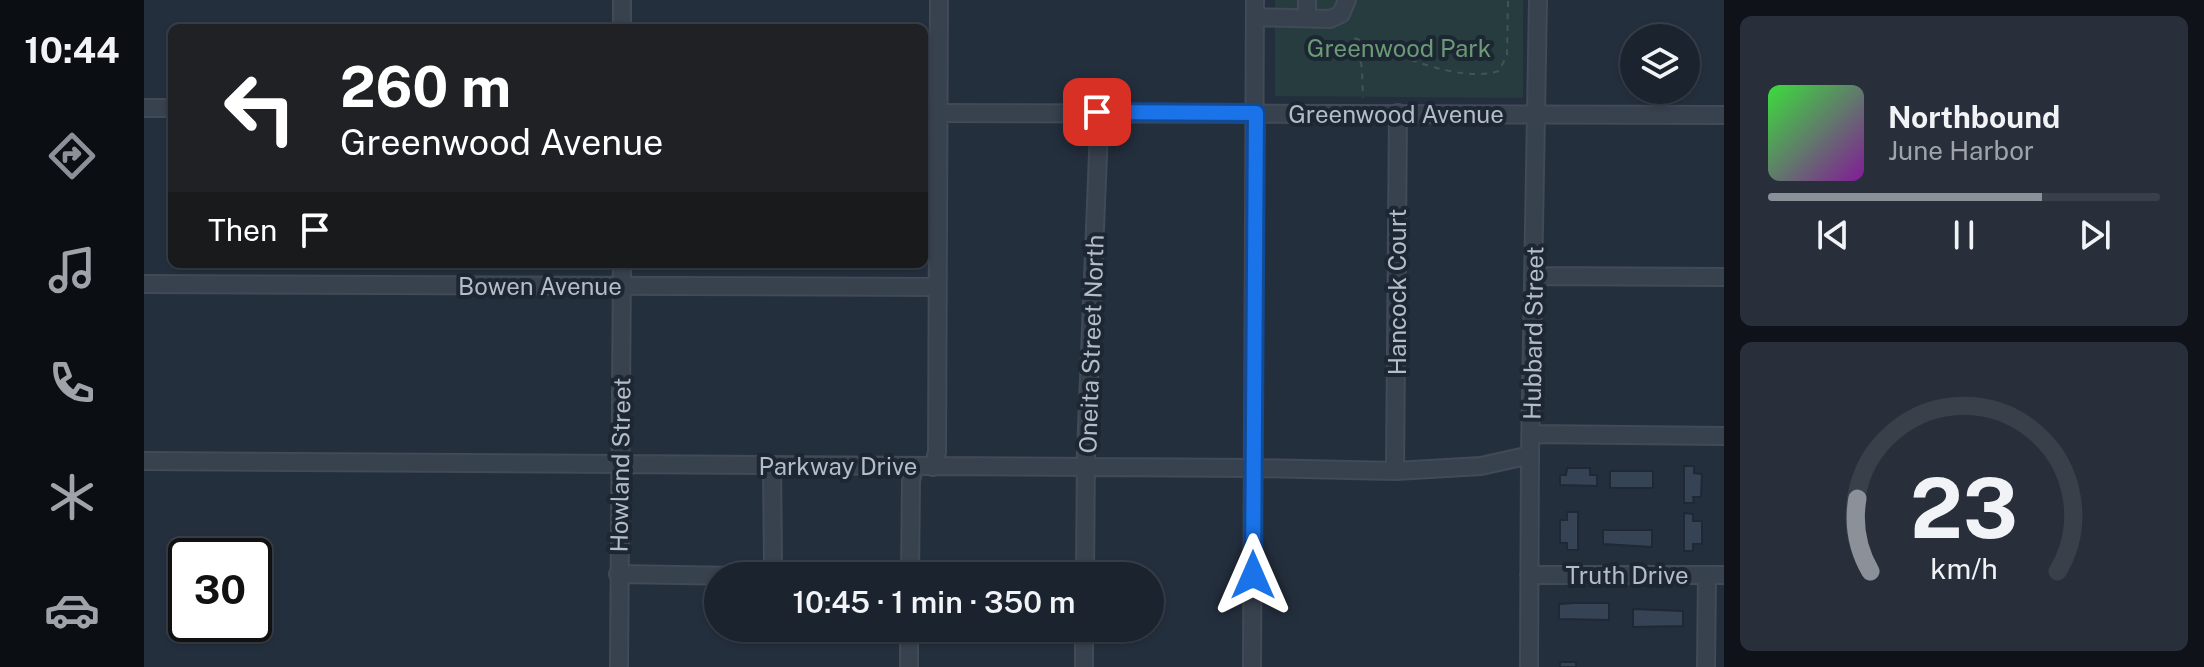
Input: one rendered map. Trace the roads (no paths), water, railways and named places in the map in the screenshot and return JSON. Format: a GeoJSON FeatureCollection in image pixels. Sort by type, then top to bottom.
{"type":"FeatureCollection","features":[{"type":"Feature","properties":{"kind":"street"},"geometry":{"type":"LineString","coordinates":[[622,0],[622,24]]}},
{"type":"Feature","properties":{"kind":"street"},"geometry":{"type":"LineString","coordinates":[[933,467],[937,452],[931,113],[939,0]]}},
{"type":"Feature","properties":{"kind":"street"},"geometry":{"type":"LineString","coordinates":[[1307,0],[1307,18]]}},
{"type":"Feature","properties":{"kind":"street"},"geometry":{"type":"LineString","coordinates":[[1252,667],[1255,9],[1330,19],[1341,14],[1347,0]]}},
{"type":"Feature","properties":{"kind":"street","name":"Hubbard Street"},"geometry":{"type":"LineString","coordinates":[[1529,667],[1538,0]]}},
{"type":"Feature","properties":{"kind":"street"},"geometry":{"type":"LineString","coordinates":[[144,108],[168,108]]}},
{"type":"Feature","properties":{"kind":"street","name":"Oneita Street North"},"geometry":{"type":"LineString","coordinates":[[1085,562],[1099,129],[1097,112]]}},
{"type":"Feature","properties":{"kind":"street","name":"Greenwood Avenue"},"geometry":{"type":"LineString","coordinates":[[931,113],[1724,115]]}},
{"type":"Feature","properties":{"kind":"street","name":"Hancock Court"},"geometry":{"type":"LineString","coordinates":[[1395,471],[1398,113]]}},
{"type":"Feature","properties":{"kind":"street","name":"Howland Street"},"geometry":{"type":"LineString","coordinates":[[619,667],[622,268]]}},
{"type":"Feature","properties":{"kind":"street"},"geometry":{"type":"LineString","coordinates":[[1535,276],[1724,277]]}},
{"type":"Feature","properties":{"kind":"street","name":"Bowen Avenue"},"geometry":{"type":"LineString","coordinates":[[144,284],[936,287]]}},
{"type":"Feature","properties":{"kind":"street"},"geometry":{"type":"LineString","coordinates":[[1531,434],[1724,436]]}},
{"type":"Feature","properties":{"kind":"street","name":"Parkway Drive"},"geometry":{"type":"LineString","coordinates":[[144,461],[1395,471],[1481,466],[1530,455]]}},
{"type":"Feature","properties":{"kind":"street"},"geometry":{"type":"LineString","coordinates":[[772,465],[773,562]]}},
{"type":"Feature","properties":{"kind":"street"},"geometry":{"type":"LineString","coordinates":[[910,562],[911,481],[914,467]]}},
{"type":"Feature","properties":{"kind":"street"},"geometry":{"type":"LineString","coordinates":[[618,574],[704,575]]}},
{"type":"Feature","properties":{"kind":"street","name":"Truth Drive"},"geometry":{"type":"LineString","coordinates":[[1529,575],[1716,575]]}},
{"type":"Feature","properties":{"kind":"street"},"geometry":{"type":"LineString","coordinates":[[1706,667],[1716,575]]}},
{"type":"Feature","properties":{"kind":"street"},"geometry":{"type":"LineString","coordinates":[[909,642],[909,667]]}},
{"type":"Feature","properties":{"kind":"street"},"geometry":{"type":"LineString","coordinates":[[1084,642],[1084,667]]}},
{"type":"Feature","properties":{"kind":"park label","name":"Greenwood Park"},"geometry":{"type":"Point","coordinates":[1399,48]}}]}
